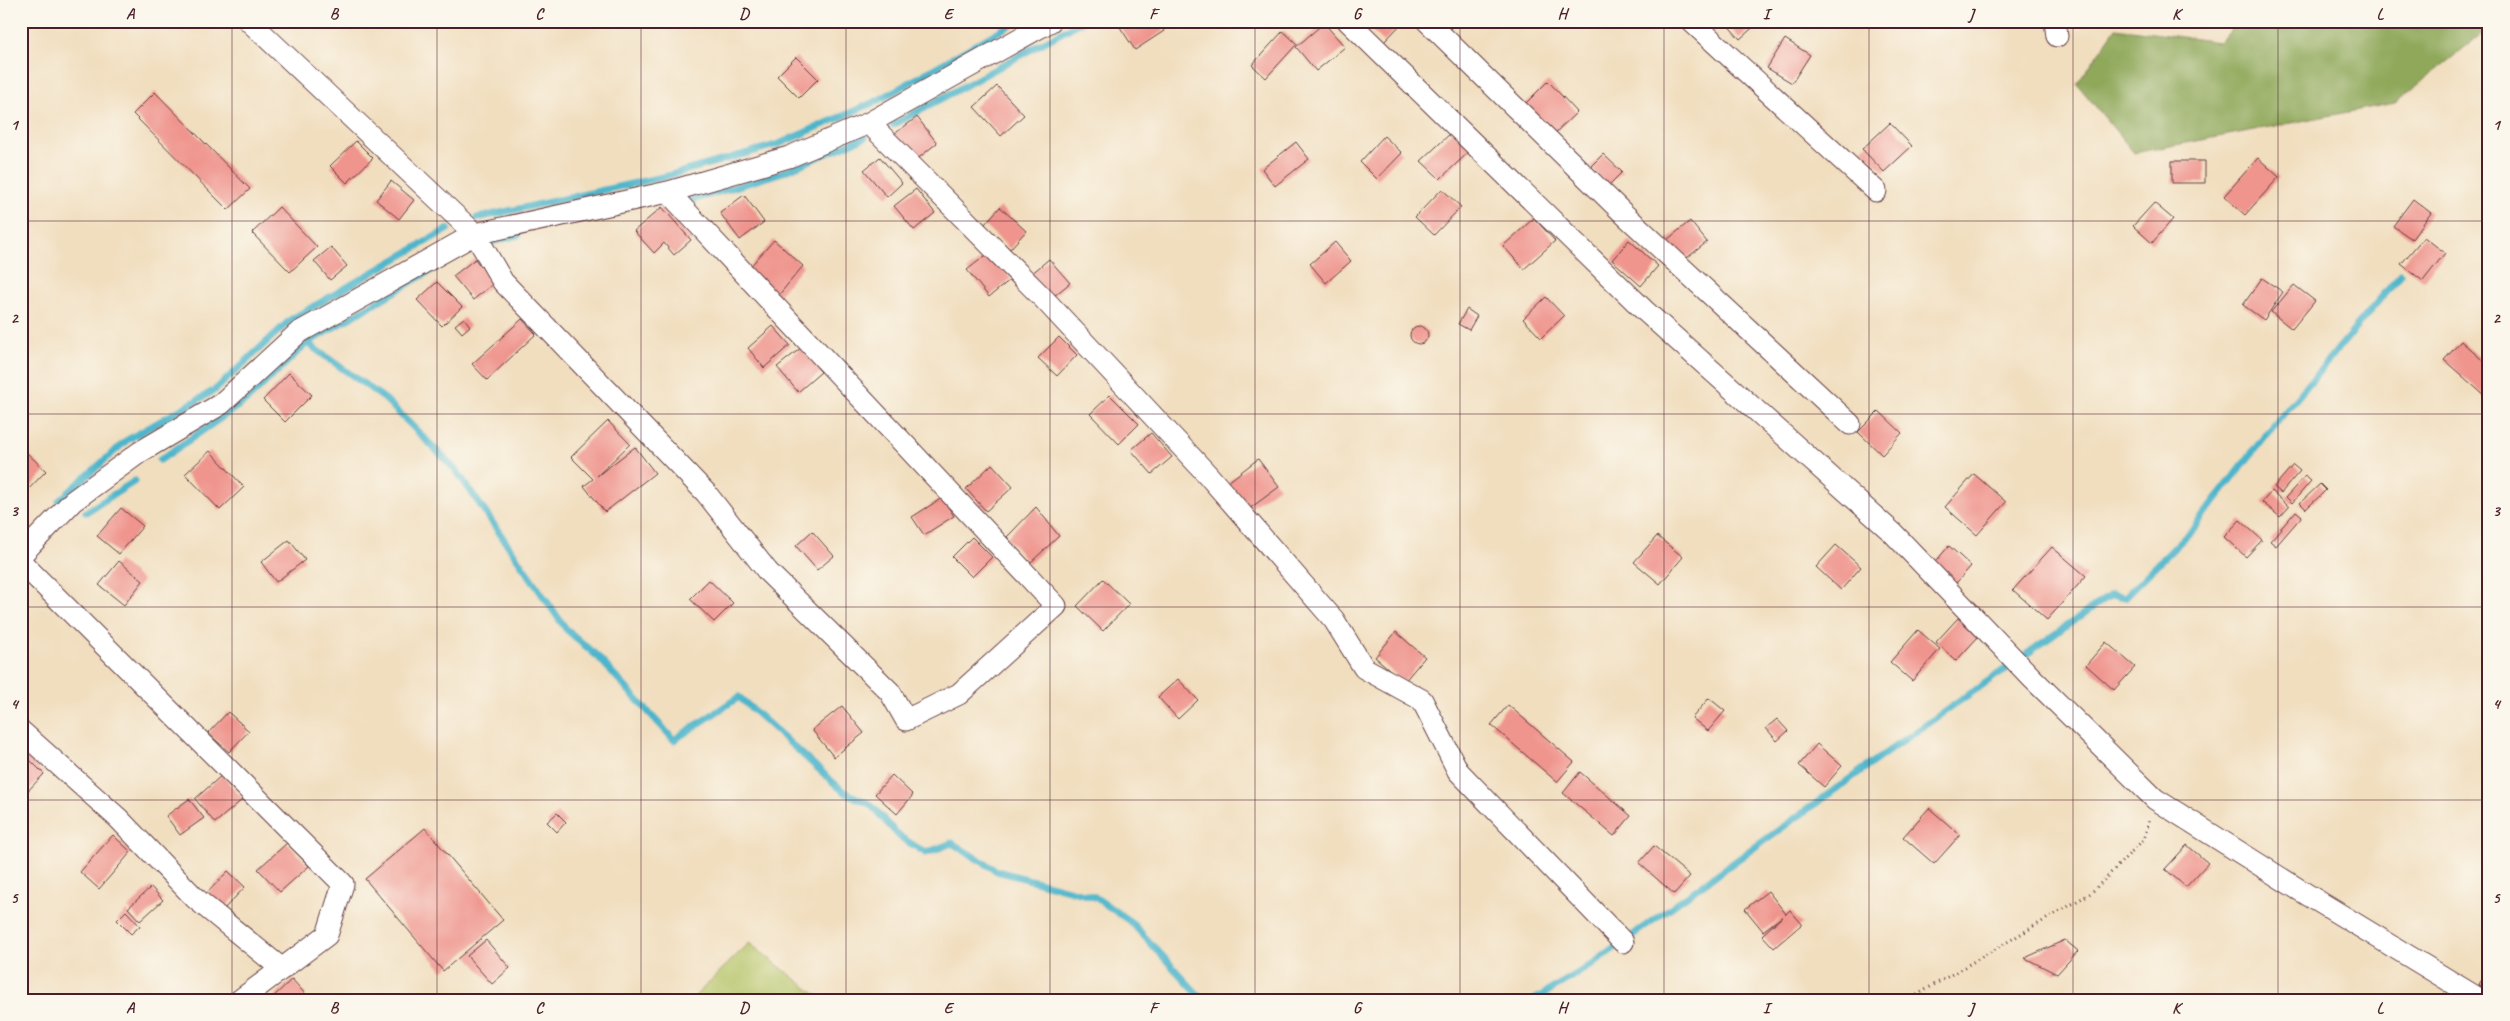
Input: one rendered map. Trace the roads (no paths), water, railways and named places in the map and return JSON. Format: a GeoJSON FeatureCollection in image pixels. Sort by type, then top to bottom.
{"type":"FeatureCollection","features":[{"type":"Feature","properties":{"kind":"street"},"geometry":{"type":"LineString","coordinates":[[249,21],[475,234],[503,282],[627,408],[706,493],[768,572],[890,692],[906,720],[959,694],[1056,606],[668,192]]}},
{"type":"Feature","properties":{"kind":"street"},"geometry":{"type":"LineString","coordinates":[[21,555],[73,500],[140,452],[221,404],[298,333],[475,234],[668,192],[789,157],[869,123],[1051,21]]}},
{"type":"Feature","properties":{"kind":"street"},"geometry":{"type":"LineString","coordinates":[[1348,21],[1644,310],[1893,533],[2032,678],[2155,799],[2480,1000]]}},
{"type":"Feature","properties":{"kind":"street"},"geometry":{"type":"LineString","coordinates":[[1427,21],[1624,214],[1850,424]]}},
{"type":"Feature","properties":{"kind":"street"},"geometry":{"type":"LineString","coordinates":[[1691,21],[1876,191]]}},
{"type":"Feature","properties":{"kind":"street"},"geometry":{"type":"LineString","coordinates":[[869,123],[1044,300],[1208,474],[1334,620],[1364,668],[1422,700],[1458,771],[1623,942]]}},
{"type":"Feature","properties":{"kind":"street"},"geometry":{"type":"LineString","coordinates":[[21,562],[343,884],[327,935],[240,1000]]}},
{"type":"Feature","properties":{"kind":"street"},"geometry":{"type":"LineString","coordinates":[[21,731],[118,818],[195,898],[282,969]]}},
{"type":"Feature","properties":{"kind":"waterway"},"geometry":{"type":"LineString","coordinates":[[477,218],[667,176],[779,144],[879,100],[1017,21]]}},
{"type":"Feature","properties":{"kind":"waterway"},"geometry":{"type":"LineString","coordinates":[[893,125],[1083,21]]}},
{"type":"Feature","properties":{"kind":"waterway"},"geometry":{"type":"LineString","coordinates":[[680,200],[696,199],[783,172],[865,137]]}},
{"type":"Feature","properties":{"kind":"waterway"},"geometry":{"type":"LineString","coordinates":[[59,501],[127,440],[215,390],[290,320],[448,229]]}},
{"type":"Feature","properties":{"kind":"waterway"},"geometry":{"type":"LineString","coordinates":[[483,244],[518,235]]}},
{"type":"Feature","properties":{"kind":"waterway"},"geometry":{"type":"LineString","coordinates":[[160,460],[248,399],[307,343],[435,268]]}},
{"type":"Feature","properties":{"kind":"waterway"},"geometry":{"type":"LineString","coordinates":[[1534,1000],[1591,965],[1897,745],[2112,594],[2125,597],[2193,529],[2265,436],[2401,274]]}},
{"type":"Feature","properties":{"kind":"waterway"},"geometry":{"type":"LineString","coordinates":[[307,343],[385,399],[456,470],[566,629],[598,657],[674,740],[739,697],[844,792],[870,804],[899,836],[926,853],[952,843],[997,871],[1095,897],[1131,922],[1203,1000]]}},
{"type":"Feature","properties":{"kind":"waterway"},"geometry":{"type":"LineString","coordinates":[[86,512],[135,481]]}}]}
